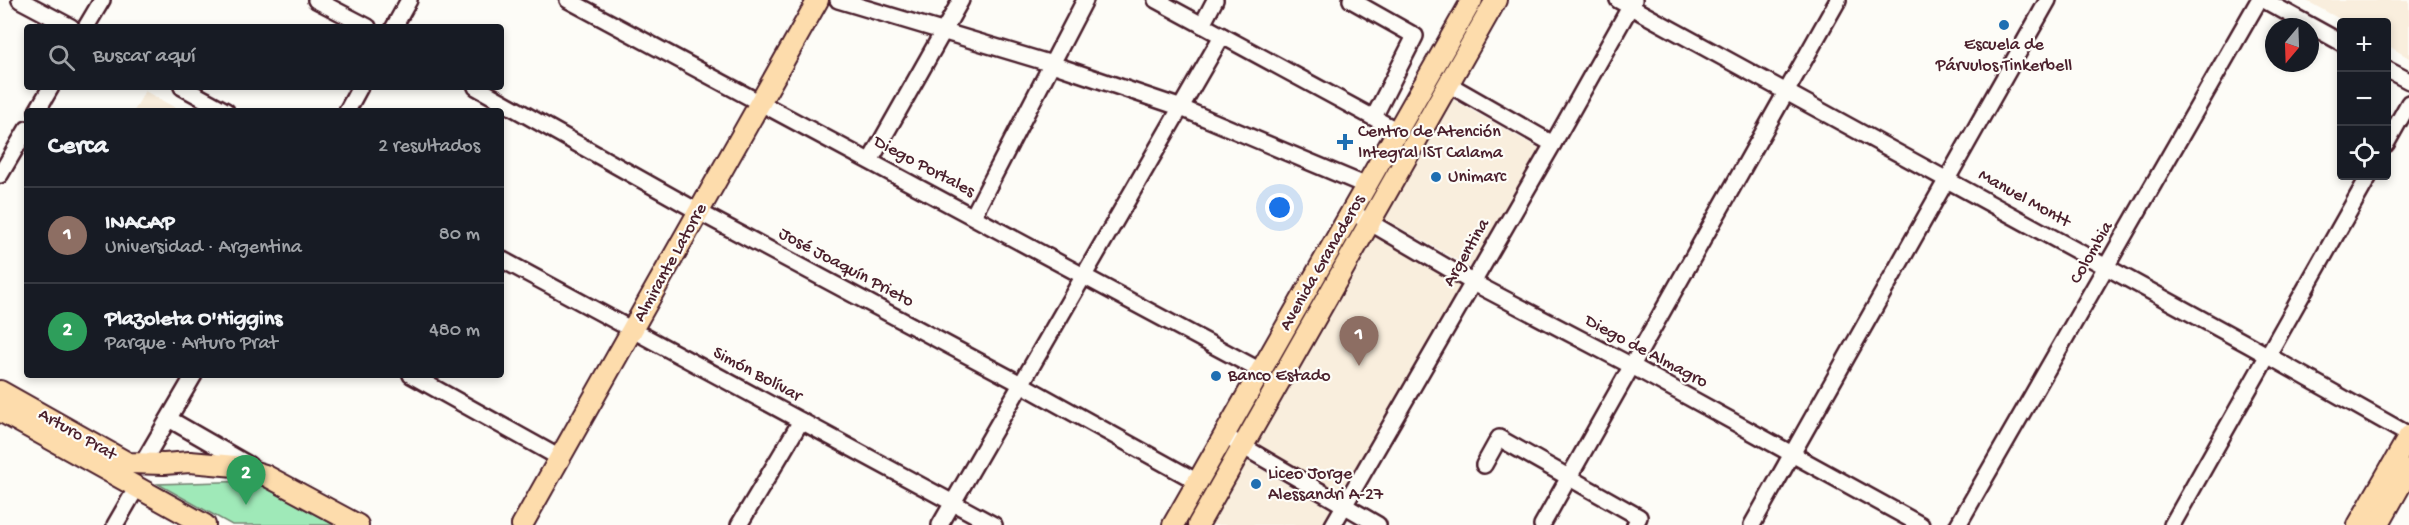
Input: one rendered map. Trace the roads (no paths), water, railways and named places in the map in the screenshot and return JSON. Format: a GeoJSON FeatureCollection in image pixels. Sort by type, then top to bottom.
{"type":"FeatureCollection","features":[{"type":"Feature","properties":{"kind":"main road","name":"Almirante Latorre"},"geometry":{"type":"LineString","coordinates":[[522,525],[818,0]]}},
{"type":"Feature","properties":{"kind":"main road","name":"Avenida Granaderos"},"geometry":{"type":"LineString","coordinates":[[1173,525],[1472,0]]}},
{"type":"Feature","properties":{"kind":"main road","name":"Avenida Granaderos"},"geometry":{"type":"LineString","coordinates":[[1198,525],[1496,0]]}},
{"type":"Feature","properties":{"kind":"main road","name":"Arturo Prat"},"geometry":{"type":"LineString","coordinates":[[0,391],[128,463],[214,463],[235,466],[265,475],[358,525]]}},
{"type":"Feature","properties":{"kind":"main road","name":"Arturo Prat"},"geometry":{"type":"LineString","coordinates":[[0,411],[204,525]]}},
{"type":"Feature","properties":{"kind":"main road"},"geometry":{"type":"LineString","coordinates":[[2358,525],[2409,435]]}},
{"type":"Feature","properties":{"kind":"main road"},"geometry":{"type":"LineString","coordinates":[[2378,525],[2409,470]]}},
{"type":"Feature","properties":{"kind":"street"},"geometry":{"type":"LineString","coordinates":[[20,0],[64,24]]}},
{"type":"Feature","properties":{"kind":"street"},"geometry":{"type":"LineString","coordinates":[[88,24],[102,0]]}},
{"type":"Feature","properties":{"kind":"street"},"geometry":{"type":"LineString","coordinates":[[316,0],[362,24]]}},
{"type":"Feature","properties":{"kind":"street"},"geometry":{"type":"LineString","coordinates":[[396,24],[409,0]]}},
{"type":"Feature","properties":{"kind":"street","name":"Diego Portales"},"geometry":{"type":"LineString","coordinates":[[568,0],[1261,370]]}},
{"type":"Feature","properties":{"kind":"street"},"geometry":{"type":"LineString","coordinates":[[838,0],[1052,64],[1179,107],[1366,186]]}},
{"type":"Feature","properties":{"kind":"street"},"geometry":{"type":"LineString","coordinates":[[870,161],[961,0]]}},
{"type":"Feature","properties":{"kind":"street"},"geometry":{"type":"LineString","coordinates":[[973,216],[1085,0]]}},
{"type":"Feature","properties":{"kind":"street"},"geometry":{"type":"LineString","coordinates":[[1156,0],[1398,130]]}},
{"type":"Feature","properties":{"kind":"street"},"geometry":{"type":"LineString","coordinates":[[1202,25],[1215,0]]}},
{"type":"Feature","properties":{"kind":"street"},"geometry":{"type":"LineString","coordinates":[[1351,0],[1415,36],[1374,117]]}},
{"type":"Feature","properties":{"kind":"street"},"geometry":{"type":"LineString","coordinates":[[1542,525],[1838,0]]}},
{"type":"Feature","properties":{"kind":"street"},"geometry":{"type":"LineString","coordinates":[[1752,525],[2048,0]]}},
{"type":"Feature","properties":{"kind":"street"},"geometry":{"type":"LineString","coordinates":[[2261,0],[2337,41]]}},
{"type":"Feature","properties":{"kind":"street","name":"Colombia"},"geometry":{"type":"LineString","coordinates":[[1958,525],[2261,0]]}},
{"type":"Feature","properties":{"kind":"street","name":"Manuel Montt"},"geometry":{"type":"LineString","coordinates":[[1627,2],[2409,435]]}},
{"type":"Feature","properties":{"kind":"street","name":"Argentina"},"geometry":{"type":"LineString","coordinates":[[1333,525],[1553,144],[1627,2]]}},
{"type":"Feature","properties":{"kind":"street"},"geometry":{"type":"LineString","coordinates":[[940,525],[1222,36]]}},
{"type":"Feature","properties":{"kind":"street"},"geometry":{"type":"LineString","coordinates":[[2391,72],[2409,81]]}},
{"type":"Feature","properties":{"kind":"street"},"geometry":{"type":"LineString","coordinates":[[1448,84],[1553,144]]}},
{"type":"Feature","properties":{"kind":"street"},"geometry":{"type":"LineString","coordinates":[[39,108],[49,90]]}},
{"type":"Feature","properties":{"kind":"street"},"geometry":{"type":"LineString","coordinates":[[188,90],[220,108]]}},
{"type":"Feature","properties":{"kind":"street"},"geometry":{"type":"LineString","coordinates":[[349,108],[358,90]]}},
{"type":"Feature","properties":{"kind":"street","name":"José Joaquín Prieto"},"geometry":{"type":"LineString","coordinates":[[481,90],[699,212],[1022,384],[1198,482]]}},
{"type":"Feature","properties":{"kind":"street"},"geometry":{"type":"LineString","coordinates":[[2391,135],[2409,103]]}},
{"type":"Feature","properties":{"kind":"street"},"geometry":{"type":"LineString","coordinates":[[0,175],[24,134]]}},
{"type":"Feature","properties":{"kind":"street"},"geometry":{"type":"LineString","coordinates":[[2172,525],[2367,180]]}},
{"type":"Feature","properties":{"kind":"street","name":"Diego de Almagro"},"geometry":{"type":"LineString","coordinates":[[1352,212],[1472,282],[1632,366],[1921,525]]}},
{"type":"Feature","properties":{"kind":"street","name":"Simón Bolívar"},"geometry":{"type":"LineString","coordinates":[[504,261],[994,525]]}},
{"type":"Feature","properties":{"kind":"street"},"geometry":{"type":"LineString","coordinates":[[142,464],[192,378]]}},
{"type":"Feature","properties":{"kind":"street"},"geometry":{"type":"LineString","coordinates":[[416,378],[560,458]]}},
{"type":"Feature","properties":{"kind":"street","name":"Arturo Prat"},"geometry":{"type":"LineString","coordinates":[[169,419],[265,475]]}},
{"type":"Feature","properties":{"kind":"street"},"geometry":{"type":"LineString","coordinates":[[740,525],[801,421]]}},
{"type":"Feature","properties":{"kind":"street"},"geometry":{"type":"LineString","coordinates":[[1224,436],[1378,525]]}},
{"type":"Feature","properties":{"kind":"street"},"geometry":{"type":"LineString","coordinates":[[1484,465],[1499,438],[1639,517],[1635,525]]}},
{"type":"Feature","properties":{"kind":"street"},"geometry":{"type":"LineString","coordinates":[[115,525],[137,487]]}},
{"type":"Feature","properties":{"kind":"place","name":"Escuela de Párvulos Tinkerbell"},"geometry":{"type":"Point","coordinates":[2004,25]}},
{"type":"Feature","properties":{"kind":"place","name":"Centro de Atención Integral IST Calama"},"geometry":{"type":"Point","coordinates":[1345,142]}},
{"type":"Feature","properties":{"kind":"place","name":"Unimarc"},"geometry":{"type":"Point","coordinates":[1436,177]}},
{"type":"Feature","properties":{"kind":"place","name":"INACAP"},"geometry":{"type":"Point","coordinates":[1359,366]}},
{"type":"Feature","properties":{"kind":"place","name":"Banco Estado"},"geometry":{"type":"Point","coordinates":[1216,376]}},
{"type":"Feature","properties":{"kind":"place","name":"Liceo Jorge Alessandri A-27"},"geometry":{"type":"Point","coordinates":[1256,484]}},
{"type":"Feature","properties":{"kind":"place","name":"Plazoleta O'Higgins"},"geometry":{"type":"Point","coordinates":[246,505]}}]}
